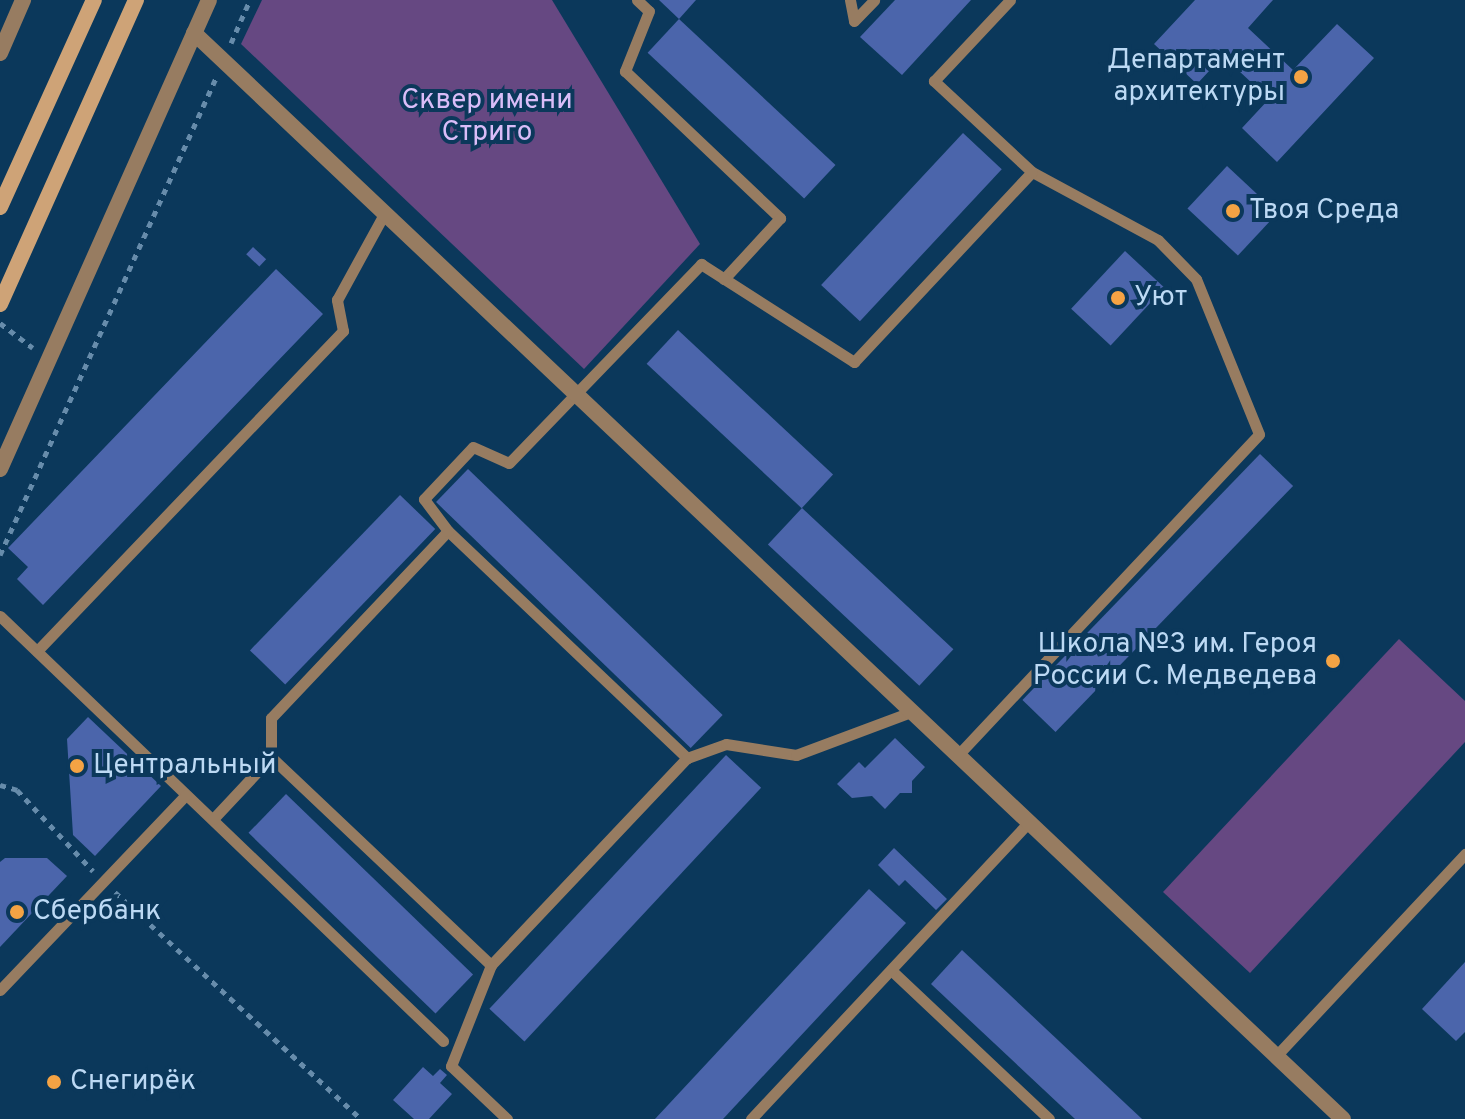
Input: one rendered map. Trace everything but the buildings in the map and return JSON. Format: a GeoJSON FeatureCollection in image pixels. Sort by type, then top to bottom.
{"type":"FeatureCollection","features":[{"type":"Feature","properties":{"kind":"main road"},"geometry":{"type":"LineString","coordinates":[[0,207],[94,0]]}},
{"type":"Feature","properties":{"kind":"main road"},"geometry":{"type":"LineString","coordinates":[[0,304],[136,0]]}},
{"type":"Feature","properties":{"kind":"street"},"geometry":{"type":"LineString","coordinates":[[0,53],[23,0]]}},
{"type":"Feature","properties":{"kind":"street"},"geometry":{"type":"LineString","coordinates":[[0,469],[209,0]]}},
{"type":"Feature","properties":{"kind":"street"},"geometry":{"type":"LineString","coordinates":[[194,33],[383,216],[1343,1119]]}},
{"type":"Feature","properties":{"kind":"lane"},"geometry":{"type":"LineString","coordinates":[[637,0],[649,11],[625,71],[780,218],[724,279]]}},
{"type":"Feature","properties":{"kind":"lane"},"geometry":{"type":"LineString","coordinates":[[850,0],[854,21],[874,0]]}},
{"type":"Feature","properties":{"kind":"lane"},"geometry":{"type":"LineString","coordinates":[[957,756],[1259,434],[1196,279],[1158,240],[1032,172],[934,81],[1010,0]]}},
{"type":"Feature","properties":{"kind":"lane"},"geometry":{"type":"LineString","coordinates":[[687,758],[448,531],[424,499],[473,447],[509,463],[701,264],[854,362],[1032,172]]}},
{"type":"Feature","properties":{"kind":"lane"},"geometry":{"type":"LineString","coordinates":[[37,651],[343,331],[337,300],[383,216]]}},
{"type":"Feature","properties":{"kind":"lane"},"geometry":{"type":"LineString","coordinates":[[213,819],[271,757],[271,718],[448,531]]}},
{"type":"Feature","properties":{"kind":"lane"},"geometry":{"type":"LineString","coordinates":[[0,616],[443,1041]]}},
{"type":"Feature","properties":{"kind":"lane"},"geometry":{"type":"LineString","coordinates":[[507,1119],[451,1066],[491,965],[687,758],[726,744],[796,755],[911,712]]}},
{"type":"Feature","properties":{"kind":"lane"},"geometry":{"type":"LineString","coordinates":[[271,757],[491,965]]}},
{"type":"Feature","properties":{"kind":"lane"},"geometry":{"type":"LineString","coordinates":[[0,990],[186,795]]}},
{"type":"Feature","properties":{"kind":"lane"},"geometry":{"type":"LineString","coordinates":[[751,1119],[1028,823]]}},
{"type":"Feature","properties":{"kind":"lane"},"geometry":{"type":"LineString","coordinates":[[1276,1056],[1465,854]]}},
{"type":"Feature","properties":{"kind":"lane"},"geometry":{"type":"LineString","coordinates":[[891,970],[1049,1119]]}},
{"type":"Feature","properties":{"kind":"path"},"geometry":{"type":"LineString","coordinates":[[0,555],[250,0]]}},
{"type":"Feature","properties":{"kind":"path"},"geometry":{"type":"LineString","coordinates":[[0,323],[49,360]]}},
{"type":"Feature","properties":{"kind":"path"},"geometry":{"type":"LineString","coordinates":[[0,785],[17,790],[103,882],[361,1119]]}},
{"type":"Feature","properties":{"kind":"green space","name":"Сквер имени Стриго"},"geometry":{"type":"Polygon","coordinates":[[[262,0],[552,0],[700,244],[584,369],[241,44],[262,0]]]}},
{"type":"Feature","properties":{"kind":"green space"},"geometry":{"type":"Polygon","coordinates":[[[1399,639],[1465,701],[1465,742],[1250,973],[1163,892],[1399,639]]]}},
{"type":"Feature","properties":{"kind":"place","name":"Департамент архитектуры"},"geometry":{"type":"Point","coordinates":[1301,77]}},
{"type":"Feature","properties":{"kind":"place","name":"Твоя Среда"},"geometry":{"type":"Point","coordinates":[1233,211]}},
{"type":"Feature","properties":{"kind":"place","name":"Уют"},"geometry":{"type":"Point","coordinates":[1118,298]}},
{"type":"Feature","properties":{"kind":"place","name":"Школа №3 им. Героя России С. Медведева"},"geometry":{"type":"Point","coordinates":[1333,661]}},
{"type":"Feature","properties":{"kind":"place","name":"Центральный"},"geometry":{"type":"Point","coordinates":[77,766]}},
{"type":"Feature","properties":{"kind":"place","name":"Сбербанк"},"geometry":{"type":"Point","coordinates":[17,912]}},
{"type":"Feature","properties":{"kind":"place","name":"Снегирёк"},"geometry":{"type":"Point","coordinates":[54,1082]}}]}
